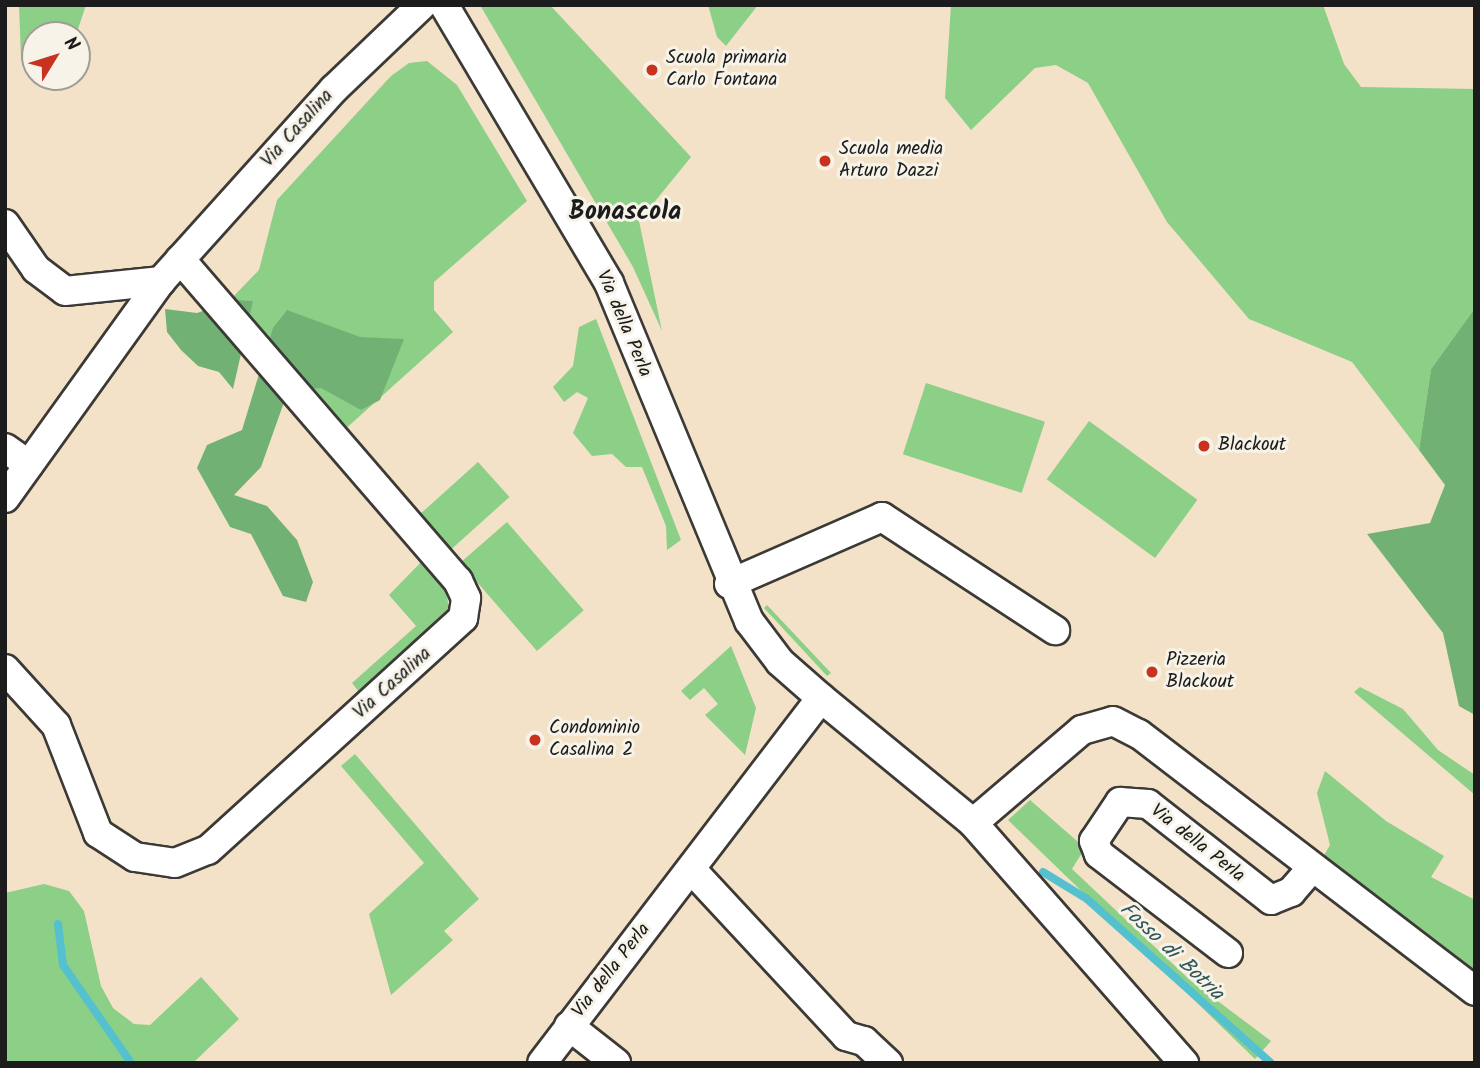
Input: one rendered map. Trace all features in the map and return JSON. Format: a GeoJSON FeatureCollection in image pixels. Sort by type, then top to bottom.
{"type":"FeatureCollection","features":[{"type":"Feature","properties":{"kind":"street","name":"Via Casalina"},"geometry":{"type":"LineString","coordinates":[[5,498],[161,281],[334,89],[422,5]]}},
{"type":"Feature","properties":{"kind":"street","name":"Via della Perla"},"geometry":{"type":"LineString","coordinates":[[444,5],[609,283],[729,584],[780,662],[973,823],[1184,1063]]}},
{"type":"Feature","properties":{"kind":"street"},"geometry":{"type":"LineString","coordinates":[[5,224],[36,269],[65,291],[161,281]]}},
{"type":"Feature","properties":{"kind":"street","name":"Via Casalina"},"geometry":{"type":"LineString","coordinates":[[5,669],[56,724],[99,833],[135,857],[175,863],[208,850],[463,618],[466,598],[458,581],[180,259]]}},
{"type":"Feature","properties":{"kind":"street"},"geometry":{"type":"LineString","coordinates":[[5,448],[29,465]]}},
{"type":"Feature","properties":{"kind":"street"},"geometry":{"type":"LineString","coordinates":[[729,584],[882,517],[1055,629]]}},
{"type":"Feature","properties":{"kind":"street","name":"Via della Perla"},"geometry":{"type":"LineString","coordinates":[[616,1063],[569,1026],[821,698]]}},
{"type":"Feature","properties":{"kind":"street"},"geometry":{"type":"LineString","coordinates":[[973,823],[1082,730],[1113,721],[1139,734],[1475,991]]}},
{"type":"Feature","properties":{"kind":"street","name":"Via della Perla"},"geometry":{"type":"LineString","coordinates":[[1228,953],[1099,854],[1094,842],[1120,802],[1148,804],[1271,900],[1291,892],[1312,868]]}},
{"type":"Feature","properties":{"kind":"street"},"geometry":{"type":"LineString","coordinates":[[691,869],[846,1036],[863,1041],[887,1063]]}},
{"type":"Feature","properties":{"kind":"street"},"geometry":{"type":"LineString","coordinates":[[542,1063],[569,1026]]}},
{"type":"Feature","properties":{"kind":"green space"},"geometry":{"type":"Polygon","coordinates":[[[19,5],[86,5],[81,21],[21,21],[21,58],[19,5]]]}},
{"type":"Feature","properties":{"kind":"green space"},"geometry":{"type":"Polygon","coordinates":[[[480,5],[550,5],[691,157],[639,221],[662,331],[633,267],[480,5]]]}},
{"type":"Feature","properties":{"kind":"green space"},"geometry":{"type":"Polygon","coordinates":[[[708,5],[758,5],[726,46],[717,37],[708,5]]]}},
{"type":"Feature","properties":{"kind":"green space"},"geometry":{"type":"Polygon","coordinates":[[[951,5],[1323,5],[1344,64],[1361,87],[1475,89],[1475,308],[1431,369],[1419,450],[1352,362],[1249,319],[1167,222],[1088,83],[1056,65],[1035,68],[971,130],[945,98],[951,5]]]}},
{"type":"Feature","properties":{"kind":"green space"},"geometry":{"type":"Polygon","coordinates":[[[427,61],[457,85],[527,201],[434,282],[434,310],[453,332],[342,432],[230,300],[259,270],[277,200],[391,76],[409,63],[427,61]]]}},
{"type":"Feature","properties":{"kind":"green space"},"geometry":{"type":"Polygon","coordinates":[[[235,300],[253,301],[233,389],[219,372],[198,366],[181,350],[167,332],[165,309],[197,313],[235,300]]]}},
{"type":"Feature","properties":{"kind":"green space"},"geometry":{"type":"Polygon","coordinates":[[[1475,308],[1475,715],[1459,706],[1443,633],[1367,534],[1430,523],[1445,485],[1419,450],[1431,369],[1475,308]]]}},
{"type":"Feature","properties":{"kind":"green space"},"geometry":{"type":"Polygon","coordinates":[[[287,310],[360,337],[404,339],[380,400],[361,410],[321,388],[288,391],[261,467],[234,495],[267,506],[297,540],[313,582],[306,602],[283,596],[251,534],[230,527],[197,468],[207,445],[242,430],[273,328],[287,310]]]}},
{"type":"Feature","properties":{"kind":"green space"},"geometry":{"type":"Polygon","coordinates":[[[596,319],[681,540],[667,550],[666,526],[642,467],[626,467],[612,454],[592,456],[573,433],[588,398],[577,392],[564,402],[553,387],[573,366],[579,327],[596,319]]]}},
{"type":"Feature","properties":{"kind":"green space"},"geometry":{"type":"Polygon","coordinates":[[[926,383],[1045,422],[1022,493],[903,454],[926,383]]]}},
{"type":"Feature","properties":{"kind":"green space"},"geometry":{"type":"Polygon","coordinates":[[[1089,421],[1197,500],[1155,558],[1047,479],[1089,421]]]}},
{"type":"Feature","properties":{"kind":"green space"},"geometry":{"type":"Polygon","coordinates":[[[478,462],[509,497],[451,550],[419,515],[478,462]]]}},
{"type":"Feature","properties":{"kind":"green space"},"geometry":{"type":"Polygon","coordinates":[[[507,522],[584,610],[537,651],[460,563],[507,522]]]}},
{"type":"Feature","properties":{"kind":"green space"},"geometry":{"type":"Polygon","coordinates":[[[424,559],[445,586],[449,608],[359,692],[352,683],[416,626],[389,595],[424,559]]]}},
{"type":"Feature","properties":{"kind":"green space"},"geometry":{"type":"Polygon","coordinates":[[[767,605],[831,673],[827,676],[764,608],[767,605]]]}},
{"type":"Feature","properties":{"kind":"green space"},"geometry":{"type":"Polygon","coordinates":[[[731,646],[756,708],[745,755],[705,715],[718,704],[704,688],[690,700],[681,691],[731,646]]]}},
{"type":"Feature","properties":{"kind":"green space"},"geometry":{"type":"Polygon","coordinates":[[[1360,687],[1403,709],[1438,750],[1475,775],[1475,795],[1354,692],[1360,687]]]}},
{"type":"Feature","properties":{"kind":"green space"},"geometry":{"type":"Polygon","coordinates":[[[355,754],[479,899],[444,931],[453,940],[391,995],[369,914],[424,863],[341,766],[355,754]]]}},
{"type":"Feature","properties":{"kind":"green space"},"geometry":{"type":"Polygon","coordinates":[[[1325,771],[1386,821],[1444,856],[1431,877],[1475,900],[1475,971],[1323,857],[1330,845],[1317,793],[1325,771]]]}},
{"type":"Feature","properties":{"kind":"green space"},"geometry":{"type":"Polygon","coordinates":[[[1030,800],[1085,848],[1072,869],[1191,981],[1271,1041],[1255,1059],[1008,820],[1030,800]]]}},
{"type":"Feature","properties":{"kind":"green space"},"geometry":{"type":"Polygon","coordinates":[[[44,884],[69,891],[84,911],[101,986],[113,1008],[134,1024],[150,1025],[201,977],[239,1019],[193,1063],[5,1063],[5,893],[44,884]]]}},
{"type":"Feature","properties":{"kind":"waterway","name":"Fosso di Botria"},"geometry":{"type":"LineString","coordinates":[[1043,872],[1087,899],[1271,1063]]}},
{"type":"Feature","properties":{"kind":"waterway"},"geometry":{"type":"LineString","coordinates":[[58,924],[63,965],[131,1063]]}},
{"type":"Feature","properties":{"kind":"place","name":"Scuola primaria Carlo Fontana"},"geometry":{"type":"Point","coordinates":[652,70]}},
{"type":"Feature","properties":{"kind":"place","name":"Scuola media Arturo Dazzi"},"geometry":{"type":"Point","coordinates":[825,161]}},
{"type":"Feature","properties":{"kind":"place","name":"Blackout"},"geometry":{"type":"Point","coordinates":[1204,446]}},
{"type":"Feature","properties":{"kind":"place","name":"Pizzeria Blackout"},"geometry":{"type":"Point","coordinates":[1152,672]}},
{"type":"Feature","properties":{"kind":"place","name":"Condominio Casalina 2"},"geometry":{"type":"Point","coordinates":[535,740]}},
{"type":"Feature","properties":{"kind":"district","name":"Bonascola"},"geometry":{"type":"Point","coordinates":[625,213]}}]}
